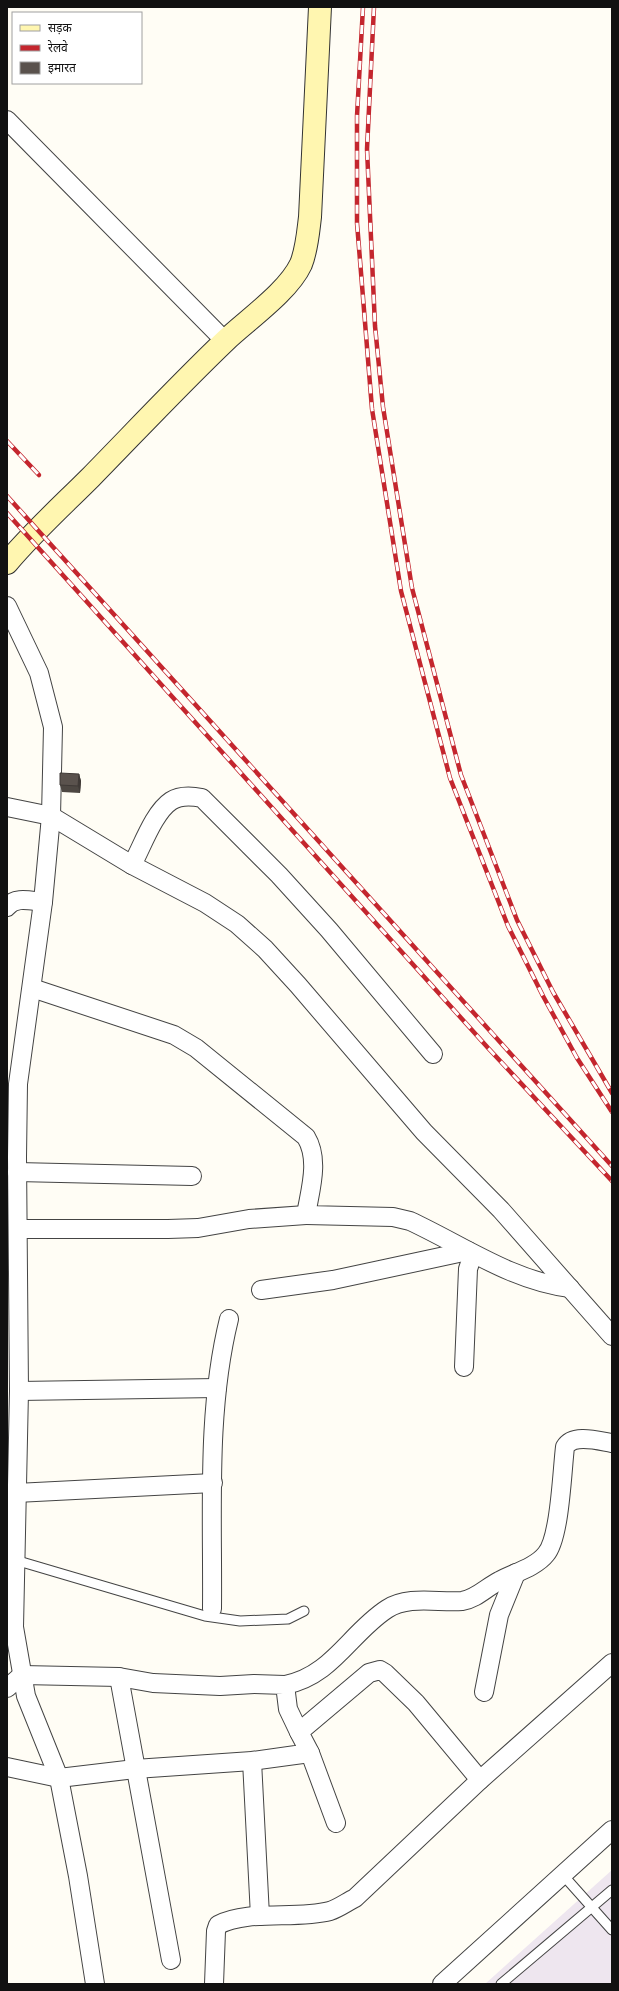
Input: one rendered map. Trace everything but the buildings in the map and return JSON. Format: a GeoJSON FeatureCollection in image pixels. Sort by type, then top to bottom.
{"type":"FeatureCollection","features":[{"type":"Feature","properties":{"kind":"street"},"geometry":{"type":"LineString","coordinates":[[7,563],[28,538],[225,341],[281,290],[300,264],[307,243],[310,217],[320,7]]}},
{"type":"Feature","properties":{"kind":"street"},"geometry":{"type":"LineString","coordinates":[[7,120],[225,341]]}},
{"type":"Feature","properties":{"kind":"street"},"geometry":{"type":"LineString","coordinates":[[7,606],[39,673],[53,727],[51,816],[43,902],[18,1084],[14,1162],[18,1229],[19,1391],[14,1627],[26,1696],[59,1778],[78,1876],[94,1984]]}},
{"type":"Feature","properties":{"kind":"street"},"geometry":{"type":"LineString","coordinates":[[132,865],[159,814],[172,801],[192,796],[202,798],[274,870],[329,930],[433,1054]]}},
{"type":"Feature","properties":{"kind":"street"},"geometry":{"type":"LineString","coordinates":[[7,807],[51,816],[132,865],[205,903],[237,924],[265,949],[298,984],[424,1132],[501,1210],[612,1336]]}},
{"type":"Feature","properties":{"kind":"street"},"geometry":{"type":"LineString","coordinates":[[7,907],[13,901],[19,900],[43,902]]}},
{"type":"Feature","properties":{"kind":"street"},"geometry":{"type":"LineString","coordinates":[[32,988],[174,1035],[196,1048],[306,1137],[311,1146],[313,1156],[313,1171],[306,1215]]}},
{"type":"Feature","properties":{"kind":"street"},"geometry":{"type":"LineString","coordinates":[[14,1162],[192,1176]]}},
{"type":"Feature","properties":{"kind":"street"},"geometry":{"type":"LineString","coordinates":[[18,1229],[168,1229],[198,1228],[249,1219],[306,1215],[393,1217],[410,1221],[471,1252],[534,1280],[570,1288]]}},
{"type":"Feature","properties":{"kind":"street"},"geometry":{"type":"LineString","coordinates":[[261,1290],[332,1280],[471,1252]]}},
{"type":"Feature","properties":{"kind":"street"},"geometry":{"type":"LineString","coordinates":[[464,1367],[468,1269],[471,1252]]}},
{"type":"Feature","properties":{"kind":"street"},"geometry":{"type":"LineString","coordinates":[[212,1609],[214,1416],[221,1351],[229,1319]]}},
{"type":"Feature","properties":{"kind":"street"},"geometry":{"type":"LineString","coordinates":[[19,1391],[217,1388]]}},
{"type":"Feature","properties":{"kind":"street"},"geometry":{"type":"LineString","coordinates":[[7,1688],[22,1675],[119,1677],[154,1683],[220,1686],[254,1684],[285,1686],[307,1680],[323,1668],[375,1618],[389,1607],[425,1600],[463,1600],[474,1597],[489,1586],[536,1562],[546,1554],[555,1531],[565,1448],[568,1443],[573,1440],[582,1439],[612,1443]]}},
{"type":"Feature","properties":{"kind":"street"},"geometry":{"type":"LineString","coordinates":[[16,1493],[213,1483]]}},
{"type":"Feature","properties":{"kind":"street"},"geometry":{"type":"LineString","coordinates":[[484,1692],[499,1614],[516,1572]]}},
{"type":"Feature","properties":{"kind":"street"},"geometry":{"type":"LineString","coordinates":[[214,1984],[216,1931],[218,1925],[228,1921],[260,1916],[325,1912],[355,1898],[480,1780],[612,1664]]}},
{"type":"Feature","properties":{"kind":"street"},"geometry":{"type":"LineString","coordinates":[[299,1732],[369,1673],[374,1670],[380,1670],[416,1703],[480,1780]]}},
{"type":"Feature","properties":{"kind":"street"},"geometry":{"type":"LineString","coordinates":[[119,1677],[171,1960]]}},
{"type":"Feature","properties":{"kind":"street"},"geometry":{"type":"LineString","coordinates":[[285,1686],[288,1709],[310,1753],[336,1823]]}},
{"type":"Feature","properties":{"kind":"street"},"geometry":{"type":"LineString","coordinates":[[7,1767],[59,1778],[135,1769],[252,1761],[310,1753]]}},
{"type":"Feature","properties":{"kind":"street"},"geometry":{"type":"LineString","coordinates":[[252,1761],[260,1916]]}},
{"type":"Feature","properties":{"kind":"street"},"geometry":{"type":"LineString","coordinates":[[442,1984],[612,1830]]}},
{"type":"Feature","properties":{"kind":"lane"},"geometry":{"type":"LineString","coordinates":[[15,1560],[205,1616],[240,1620],[288,1619],[304,1611]]}},
{"type":"Feature","properties":{"kind":"lane"},"geometry":{"type":"LineString","coordinates":[[563,1875],[612,1930]]}},
{"type":"Feature","properties":{"kind":"lane"},"geometry":{"type":"LineString","coordinates":[[501,1984],[612,1890]]}},
{"type":"Feature","properties":{"kind":"shaded area"},"geometry":{"type":"Polygon","coordinates":[[[612,1870],[612,1984],[485,1984],[612,1870]]]}},
{"type":"Feature","properties":{"kind":"railway"},"geometry":{"type":"LineString","coordinates":[[363,7],[357,116],[357,223],[372,409],[401,591],[450,778],[508,926],[543,996],[577,1058],[612,1112]]}},
{"type":"Feature","properties":{"kind":"railway"},"geometry":{"type":"LineString","coordinates":[[374,7],[367,149],[375,326],[383,407],[412,588],[461,775],[517,920],[553,992],[612,1093]]}},
{"type":"Feature","properties":{"kind":"railway"},"geometry":{"type":"LineString","coordinates":[[7,441],[39,475]]}},
{"type":"Feature","properties":{"kind":"railway"},"geometry":{"type":"LineString","coordinates":[[7,496],[612,1166]]}},
{"type":"Feature","properties":{"kind":"railway"},"geometry":{"type":"LineString","coordinates":[[7,513],[489,1049],[612,1181]]}}]}
